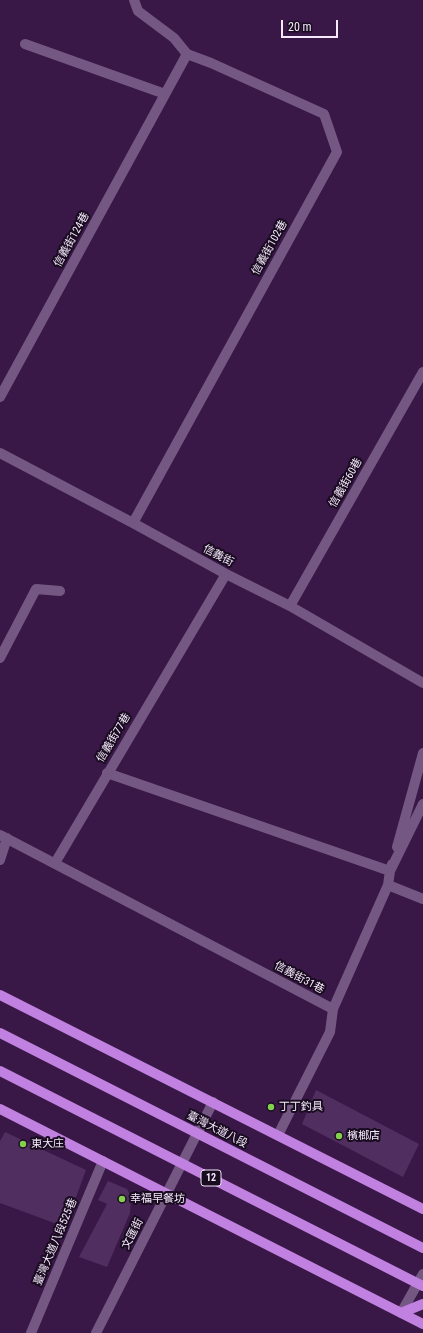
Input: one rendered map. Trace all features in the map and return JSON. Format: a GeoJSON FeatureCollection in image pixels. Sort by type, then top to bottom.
{"type":"FeatureCollection","features":[{"type":"Feature","properties":{"kind":"main road","name":"臺灣大道八段"},"geometry":{"type":"LineString","coordinates":[[0,995],[423,1209]]}},
{"type":"Feature","properties":{"kind":"main road","name":"臺灣大道八段"},"geometry":{"type":"LineString","coordinates":[[0,1033],[423,1248]]}},
{"type":"Feature","properties":{"kind":"main road","name":"12"},"geometry":{"type":"LineString","coordinates":[[0,1071],[182,1164],[421,1281]]}},
{"type":"Feature","properties":{"kind":"main road"},"geometry":{"type":"LineString","coordinates":[[0,1109],[423,1324]]}},
{"type":"Feature","properties":{"kind":"main road"},"geometry":{"type":"LineString","coordinates":[[401,1313],[423,1304]]}},
{"type":"Feature","properties":{"kind":"street"},"geometry":{"type":"LineString","coordinates":[[134,0],[138,11],[174,38],[187,54]]}},
{"type":"Feature","properties":{"kind":"street"},"geometry":{"type":"LineString","coordinates":[[25,44],[165,94]]}},
{"type":"Feature","properties":{"kind":"street","name":"信義街124巷"},"geometry":{"type":"LineString","coordinates":[[0,397],[187,54]]}},
{"type":"Feature","properties":{"kind":"street","name":"信義街102巷"},"geometry":{"type":"LineString","coordinates":[[133,523],[337,152],[324,114],[211,63],[187,54]]}},
{"type":"Feature","properties":{"kind":"street","name":"信義街60巷"},"geometry":{"type":"LineString","coordinates":[[290,606],[423,372]]}},
{"type":"Feature","properties":{"kind":"street","name":"信義街"},"geometry":{"type":"LineString","coordinates":[[0,453],[226,574],[290,606],[423,683]]}},
{"type":"Feature","properties":{"kind":"street","name":"信義街77巷"},"geometry":{"type":"LineString","coordinates":[[55,863],[226,574]]}},
{"type":"Feature","properties":{"kind":"street"},"geometry":{"type":"LineString","coordinates":[[0,658],[36,589],[60,591]]}},
{"type":"Feature","properties":{"kind":"street"},"geometry":{"type":"LineString","coordinates":[[107,773],[390,871],[423,753]]}},
{"type":"Feature","properties":{"kind":"street","name":"信義街31巷"},"geometry":{"type":"LineString","coordinates":[[55,863],[333,1009],[388,886],[390,871],[423,804]]}},
{"type":"Feature","properties":{"kind":"street"},"geometry":{"type":"LineString","coordinates":[[0,860],[4,836],[55,863]]}},
{"type":"Feature","properties":{"kind":"street"},"geometry":{"type":"LineString","coordinates":[[388,886],[423,899]]}},
{"type":"Feature","properties":{"kind":"street"},"geometry":{"type":"LineString","coordinates":[[278,1135],[330,1032],[333,1009]]}},
{"type":"Feature","properties":{"kind":"street","name":"文匯街"},"geometry":{"type":"LineString","coordinates":[[96,1333],[213,1102]]}},
{"type":"Feature","properties":{"kind":"street","name":"臺灣大道八段525巷"},"geometry":{"type":"LineString","coordinates":[[31,1333],[103,1161]]}},
{"type":"Feature","properties":{"kind":"street"},"geometry":{"type":"LineString","coordinates":[[401,1313],[421,1281]]}},
{"type":"Feature","properties":{"kind":"building"},"geometry":{"type":"Polygon","coordinates":[[[316,1090],[419,1144],[403,1177],[302,1124],[316,1090]]]}},
{"type":"Feature","properties":{"kind":"building"},"geometry":{"type":"Polygon","coordinates":[[[5,1132],[86,1170],[65,1227],[0,1203],[0,1141],[5,1132]]]}},
{"type":"Feature","properties":{"kind":"building"},"geometry":{"type":"Polygon","coordinates":[[[108,1181],[127,1189],[131,1197],[130,1213],[107,1267],[79,1257],[107,1204],[98,1200],[108,1181]]]}},
{"type":"Feature","properties":{"kind":"place","name":"丁丁釣具"},"geometry":{"type":"Point","coordinates":[271,1107]}},
{"type":"Feature","properties":{"kind":"place","name":"檳榔店"},"geometry":{"type":"Point","coordinates":[339,1136]}},
{"type":"Feature","properties":{"kind":"place","name":"東大庄"},"geometry":{"type":"Point","coordinates":[23,1144]}},
{"type":"Feature","properties":{"kind":"place","name":"幸福早餐坊"},"geometry":{"type":"Point","coordinates":[122,1199]}}]}
